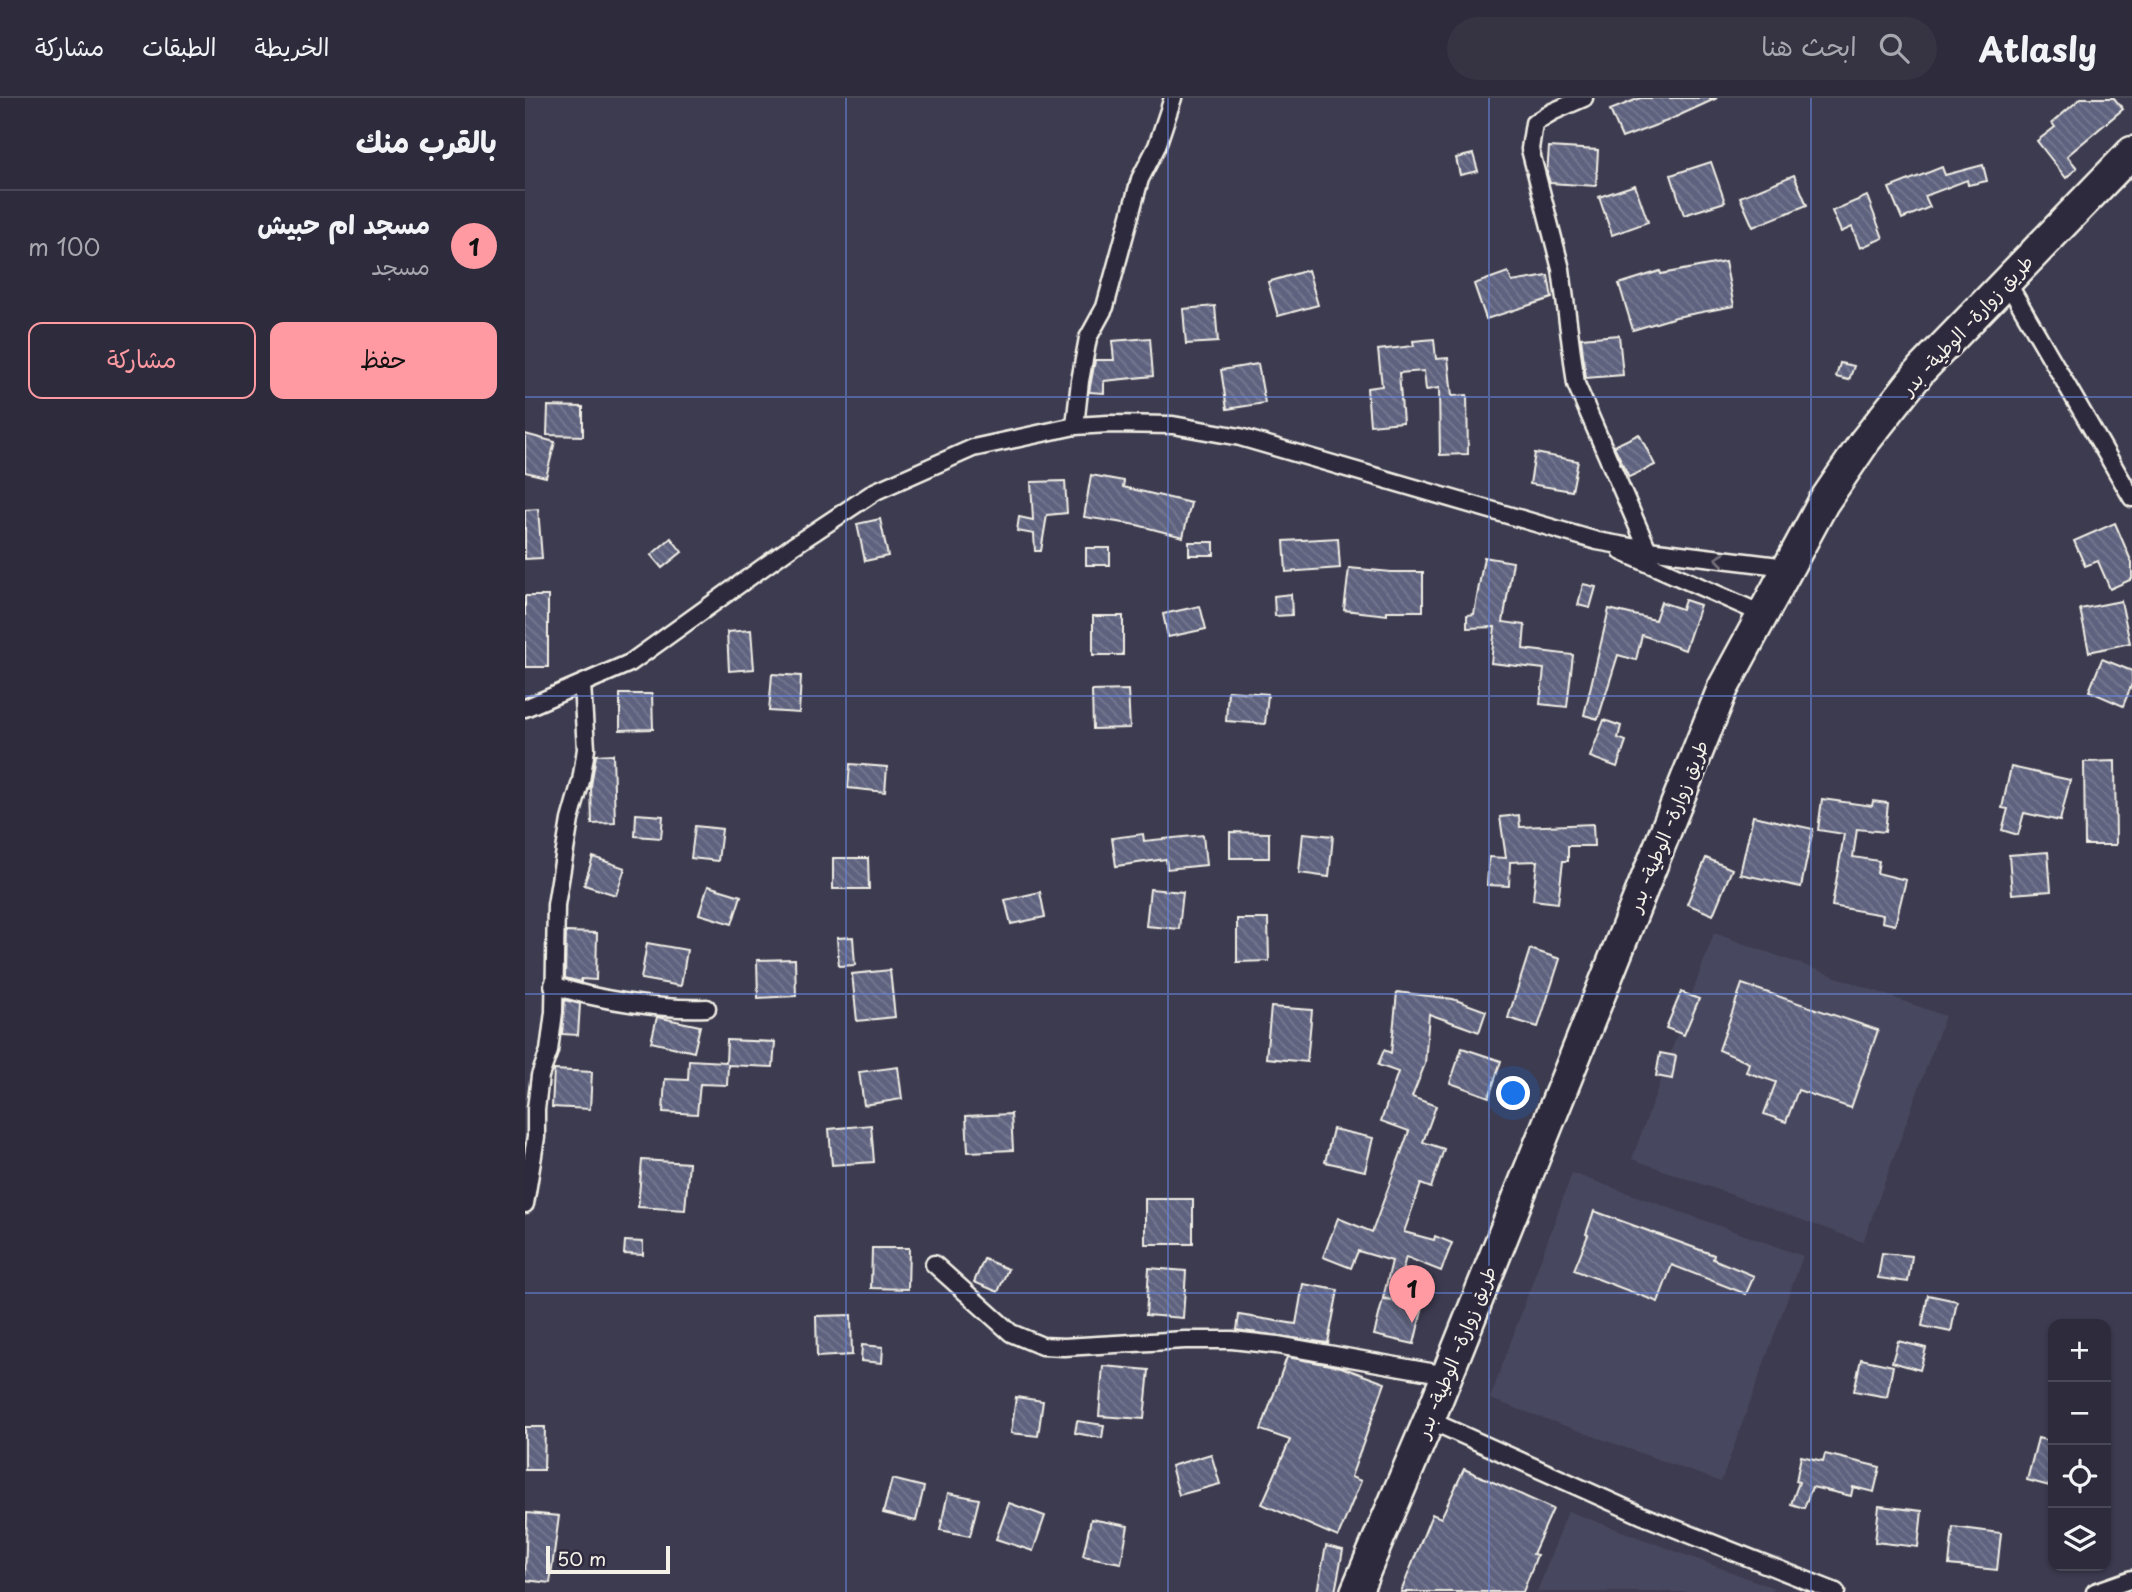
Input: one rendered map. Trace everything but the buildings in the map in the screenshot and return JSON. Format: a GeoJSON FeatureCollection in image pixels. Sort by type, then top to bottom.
{"type":"FeatureCollection","features":[{"type":"Feature","properties":{"kind":"highway","name":"طريق زوارة- الوطية- بدر"},"geometry":{"type":"LineString","coordinates":[[1356,1592],[1429,1420],[1723,688],[1787,567],[1823,503],[1865,441],[1921,370],[2132,152]]}},
{"type":"Feature","properties":{"kind":"street"},"geometry":{"type":"LineString","coordinates":[[1075,426],[1088,338],[1105,307],[1140,179],[1157,146],[1173,98]]}},
{"type":"Feature","properties":{"kind":"street"},"geometry":{"type":"LineString","coordinates":[[1584,98],[1534,123],[1530,149],[1562,269],[1576,384],[1648,550]]}},
{"type":"Feature","properties":{"kind":"street"},"geometry":{"type":"LineString","coordinates":[[2007,282],[2132,498]]}},
{"type":"Feature","properties":{"kind":"street"},"geometry":{"type":"LineString","coordinates":[[525,708],[629,663],[790,548],[876,491],[973,448],[1075,426],[1173,425],[1241,437],[1597,541],[1787,567]]}},
{"type":"Feature","properties":{"kind":"street"},"geometry":{"type":"LineString","coordinates":[[1597,541],[1762,614]]}},
{"type":"Feature","properties":{"kind":"street"},"geometry":{"type":"LineString","coordinates":[[525,1204],[536,1137],[540,1076],[549,1051],[554,1012],[556,905],[570,820],[581,781],[586,749],[582,684]]}},
{"type":"Feature","properties":{"kind":"street"},"geometry":{"type":"LineString","coordinates":[[553,985],[576,993],[687,1009],[707,1008]]}},
{"type":"Feature","properties":{"kind":"street"},"geometry":{"type":"LineString","coordinates":[[934,1264],[1011,1333],[1042,1346],[1064,1348],[1185,1340],[1232,1340],[1277,1345],[1447,1375]]}},
{"type":"Feature","properties":{"kind":"street"},"geometry":{"type":"LineString","coordinates":[[1429,1420],[1641,1515],[1836,1592]]}},
{"type":"Feature","properties":{"kind":"street"},"geometry":{"type":"LineString","coordinates":[[2095,1592],[2132,1579]]}},
{"type":"Feature","properties":{"kind":"shaded area"},"geometry":{"type":"Polygon","coordinates":[[[1714,933],[1945,1016],[1863,1242],[1632,1159],[1714,933]]]}},
{"type":"Feature","properties":{"kind":"shaded area"},"geometry":{"type":"Polygon","coordinates":[[[1572,1173],[1803,1256],[1721,1482],[1490,1399],[1572,1173]]]}},
{"type":"Feature","properties":{"kind":"shaded area"},"geometry":{"type":"Polygon","coordinates":[[[1568,1511],[1774,1588],[1772,1592],[1537,1592],[1568,1511]]]}},
{"type":"Feature","properties":{"kind":"place","name":"مسجد ام حبيش"},"geometry":{"type":"Point","coordinates":[1412,1323]}}]}
